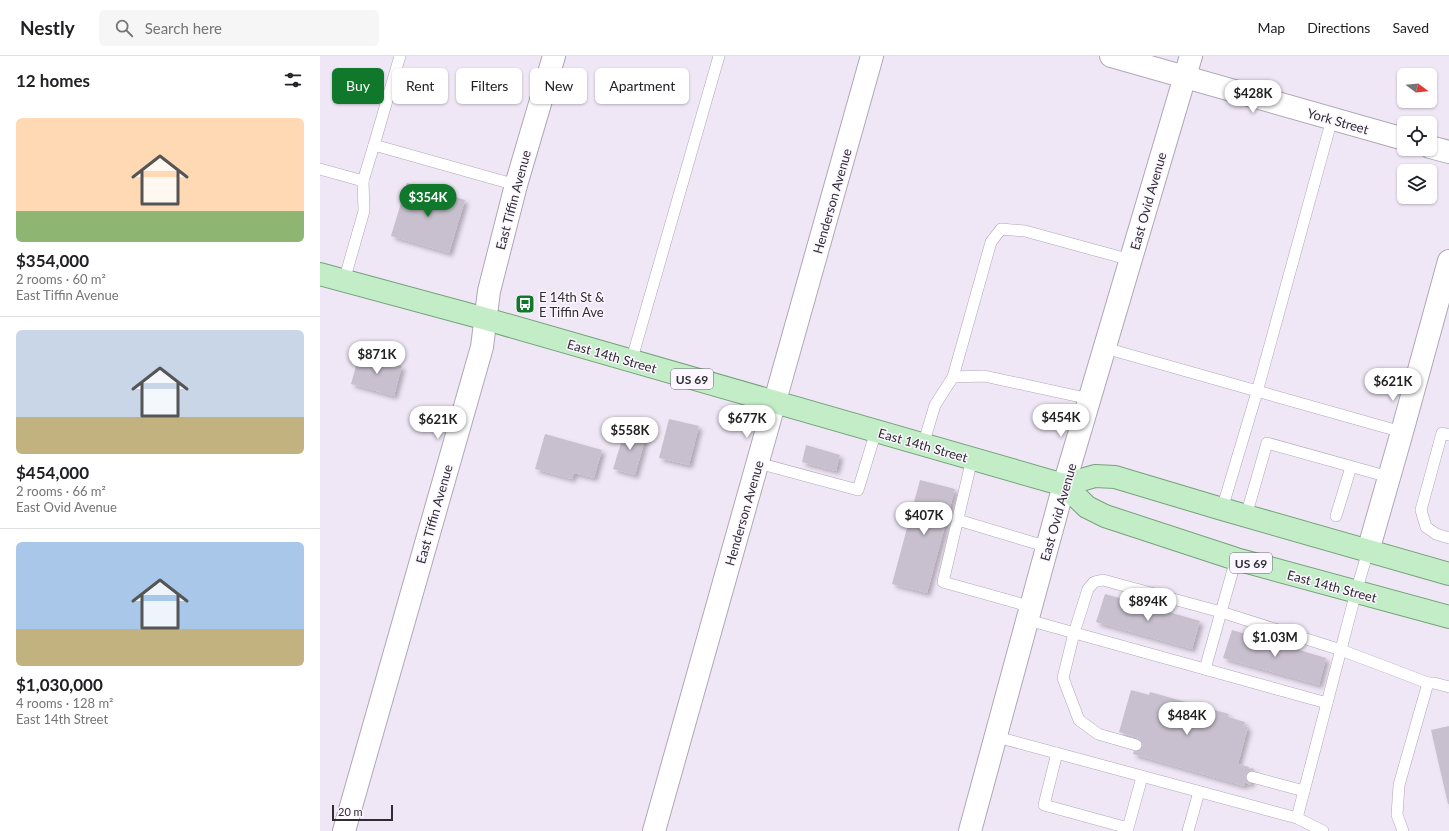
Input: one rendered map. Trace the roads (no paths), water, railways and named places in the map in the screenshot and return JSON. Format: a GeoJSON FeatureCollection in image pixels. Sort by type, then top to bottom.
{"type":"FeatureCollection","features":[{"type":"Feature","properties":{"kind":"main road","name":"East 14th Street"},"geometry":{"type":"LineString","coordinates":[[320,274],[486,319],[631,362],[1064,485],[1087,507],[1105,516],[1236,559],[1449,617]]}},
{"type":"Feature","properties":{"kind":"main road"},"geometry":{"type":"LineString","coordinates":[[1064,485],[1094,476],[1115,477],[1449,574]]}},
{"type":"Feature","properties":{"kind":"street","name":"East Tiffin Avenue"},"geometry":{"type":"LineString","coordinates":[[344,831],[482,347],[489,291],[516,185],[554,56]]}},
{"type":"Feature","properties":{"kind":"street","name":"Henderson Avenue"},"geometry":{"type":"LineString","coordinates":[[654,831],[872,56]]}},
{"type":"Feature","properties":{"kind":"street","name":"York Street"},"geometry":{"type":"LineString","coordinates":[[1111,56],[1397,137]]}},
{"type":"Feature","properties":{"kind":"street","name":"East Ovid Avenue"},"geometry":{"type":"LineString","coordinates":[[970,831],[997,737],[1064,485],[1191,56]]}},
{"type":"Feature","properties":{"kind":"street"},"geometry":{"type":"LineString","coordinates":[[1437,149],[1449,152]]}},
{"type":"Feature","properties":{"kind":"street"},"geometry":{"type":"LineString","coordinates":[[1368,551],[1449,261]]}},
{"type":"Feature","properties":{"kind":"lane"},"geometry":{"type":"LineString","coordinates":[[344,281],[364,212],[363,181],[400,56]]}},
{"type":"Feature","properties":{"kind":"lane"},"geometry":{"type":"LineString","coordinates":[[631,362],[719,56]]}},
{"type":"Feature","properties":{"kind":"lane"},"geometry":{"type":"LineString","coordinates":[[1222,509],[1257,392],[1332,119]]}},
{"type":"Feature","properties":{"kind":"lane"},"geometry":{"type":"LineString","coordinates":[[374,145],[516,185]]}},
{"type":"Feature","properties":{"kind":"lane"},"geometry":{"type":"LineString","coordinates":[[320,169],[363,181]]}},
{"type":"Feature","properties":{"kind":"lane"},"geometry":{"type":"LineString","coordinates":[[923,445],[935,405],[953,377],[991,242],[1001,229],[1024,231],[1131,260]]}},
{"type":"Feature","properties":{"kind":"lane"},"geometry":{"type":"LineString","coordinates":[[1105,348],[1402,432]]}},
{"type":"Feature","properties":{"kind":"lane"},"geometry":{"type":"LineString","coordinates":[[953,377],[984,376],[1090,400]]}},
{"type":"Feature","properties":{"kind":"lane"},"geometry":{"type":"LineString","coordinates":[[758,463],[858,490],[876,431]]}},
{"type":"Feature","properties":{"kind":"lane"},"geometry":{"type":"LineString","coordinates":[[1449,435],[1442,433],[1422,510],[1426,527],[1436,534],[1449,538]]}},
{"type":"Feature","properties":{"kind":"lane"},"geometry":{"type":"LineString","coordinates":[[1246,516],[1267,444],[1389,477]]}},
{"type":"Feature","properties":{"kind":"lane"},"geometry":{"type":"LineString","coordinates":[[972,459],[943,582],[1030,614],[1074,633],[1327,703]]}},
{"type":"Feature","properties":{"kind":"lane"},"geometry":{"type":"LineString","coordinates":[[1336,516],[1351,467]]}},
{"type":"Feature","properties":{"kind":"lane"},"geometry":{"type":"LineString","coordinates":[[958,520],[1048,546]]}},
{"type":"Feature","properties":{"kind":"lane"},"geometry":{"type":"LineString","coordinates":[[1297,818],[1368,551]]}},
{"type":"Feature","properties":{"kind":"lane"},"geometry":{"type":"LineString","coordinates":[[1205,669],[1236,559]]}},
{"type":"Feature","properties":{"kind":"lane"},"geometry":{"type":"LineString","coordinates":[[1136,745],[1098,734],[1079,720],[1063,678],[1074,633],[1088,589],[1094,582],[1103,580],[1221,612],[1341,650],[1428,683],[1449,687]]}},
{"type":"Feature","properties":{"kind":"lane"},"geometry":{"type":"LineString","coordinates":[[1403,831],[1397,815],[1399,785],[1428,683]]}},
{"type":"Feature","properties":{"kind":"lane"},"geometry":{"type":"LineString","coordinates":[[997,737],[1297,818],[1312,828],[1323,831]]}},
{"type":"Feature","properties":{"kind":"lane"},"geometry":{"type":"LineString","coordinates":[[1057,753],[1044,805],[1128,828],[1142,777]]}},
{"type":"Feature","properties":{"kind":"lane"},"geometry":{"type":"LineString","coordinates":[[1252,777],[1304,791]]}},
{"type":"Feature","properties":{"kind":"lane"},"geometry":{"type":"LineString","coordinates":[[1188,831],[1199,792]]}},
{"type":"Feature","properties":{"kind":"place","name":"E 14th St & E Tiffin Ave"},"geometry":{"type":"Point","coordinates":[525,304]}}]}
